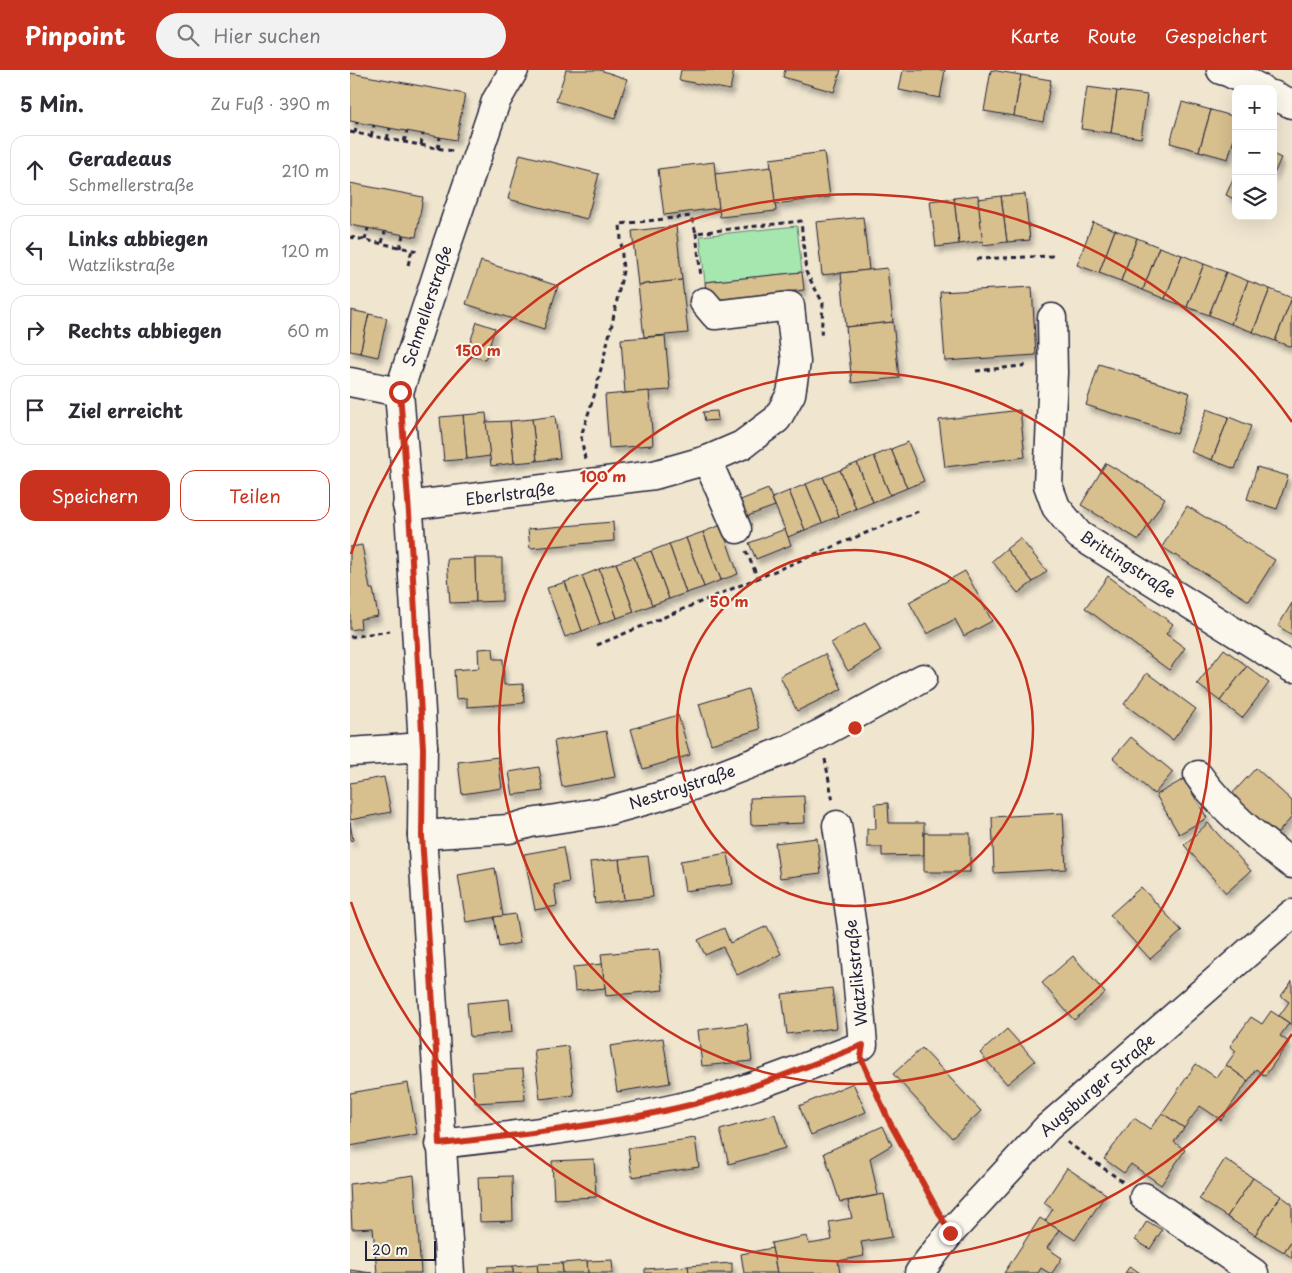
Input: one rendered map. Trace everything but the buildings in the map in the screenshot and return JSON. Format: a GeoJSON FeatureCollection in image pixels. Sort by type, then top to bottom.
{"type":"FeatureCollection","features":[{"type":"Feature","properties":{"kind":"street","name":"Schmellerstraße"},"geometry":{"type":"LineString","coordinates":[[450,1273],[440,1144],[422,836],[423,748],[400,392],[443,256],[496,101],[514,70]]}},
{"type":"Feature","properties":{"kind":"street"},"geometry":{"type":"LineString","coordinates":[[1221,70],[1253,85]]}},
{"type":"Feature","properties":{"kind":"street"},"geometry":{"type":"LineString","coordinates":[[1277,97],[1292,104]]}},
{"type":"Feature","properties":{"kind":"street","name":"Eberlstraße"},"geometry":{"type":"LineString","coordinates":[[407,506],[654,475],[707,460],[742,445],[777,419],[791,394],[796,362],[790,306],[715,315],[704,302]]}},
{"type":"Feature","properties":{"kind":"street","name":"Brittingstraße"},"geometry":{"type":"LineString","coordinates":[[1052,318],[1054,373],[1048,485],[1056,507],[1079,535],[1292,668]]}},
{"type":"Feature","properties":{"kind":"street"},"geometry":{"type":"LineString","coordinates":[[350,382],[400,392]]}},
{"type":"Feature","properties":{"kind":"street"},"geometry":{"type":"LineString","coordinates":[[707,460],[737,529]]}},
{"type":"Feature","properties":{"kind":"street","name":"Nestroystraße"},"geometry":{"type":"LineString","coordinates":[[422,836],[510,828],[607,810],[698,784],[755,763],[820,734],[923,678]]}},
{"type":"Feature","properties":{"kind":"street"},"geometry":{"type":"LineString","coordinates":[[350,752],[423,748]]}},
{"type":"Feature","properties":{"kind":"street"},"geometry":{"type":"LineString","coordinates":[[1198,775],[1209,791],[1261,841],[1292,864]]}},
{"type":"Feature","properties":{"kind":"street","name":"Watzlikstraße"},"geometry":{"type":"LineString","coordinates":[[440,1144],[597,1123],[677,1108],[731,1093],[863,1045],[854,941],[837,825]]}},
{"type":"Feature","properties":{"kind":"street","name":"Augsburger Straße"},"geometry":{"type":"LineString","coordinates":[[919,1273],[950,1233],[1047,1128],[1292,914]]}},
{"type":"Feature","properties":{"kind":"street"},"geometry":{"type":"LineString","coordinates":[[1144,1197],[1254,1273]]}},
{"type":"Feature","properties":{"kind":"path"},"geometry":{"type":"LineString","coordinates":[[355,133],[357,122]]}},
{"type":"Feature","properties":{"kind":"path"},"geometry":{"type":"LineString","coordinates":[[371,136],[374,125]]}},
{"type":"Feature","properties":{"kind":"path"},"geometry":{"type":"LineString","coordinates":[[387,139],[390,128]]}},
{"type":"Feature","properties":{"kind":"path"},"geometry":{"type":"LineString","coordinates":[[404,142],[407,131]]}},
{"type":"Feature","properties":{"kind":"path"},"geometry":{"type":"LineString","coordinates":[[350,132],[478,156]]}},
{"type":"Feature","properties":{"kind":"path"},"geometry":{"type":"LineString","coordinates":[[421,145],[423,134]]}},
{"type":"Feature","properties":{"kind":"path"},"geometry":{"type":"LineString","coordinates":[[438,148],[440,137]]}},
{"type":"Feature","properties":{"kind":"path"},"geometry":{"type":"LineString","coordinates":[[365,240],[368,228]]}},
{"type":"Feature","properties":{"kind":"path"},"geometry":{"type":"LineString","coordinates":[[382,244],[386,232]]}},
{"type":"Feature","properties":{"kind":"path"},"geometry":{"type":"LineString","coordinates":[[696,233],[704,302]]}},
{"type":"Feature","properties":{"kind":"path"},"geometry":{"type":"LineString","coordinates":[[400,248],[403,235]]}},
{"type":"Feature","properties":{"kind":"path"},"geometry":{"type":"LineString","coordinates":[[350,237],[443,256]]}},
{"type":"Feature","properties":{"kind":"path"},"geometry":{"type":"LineString","coordinates":[[408,266],[412,250]]}},
{"type":"Feature","properties":{"kind":"path"},"geometry":{"type":"LineString","coordinates":[[976,259],[1053,256]]}},
{"type":"Feature","properties":{"kind":"path"},"geometry":{"type":"LineString","coordinates":[[976,371],[1030,365]]}},
{"type":"Feature","properties":{"kind":"path"},"geometry":{"type":"LineString","coordinates":[[597,645],[921,510]]}},
{"type":"Feature","properties":{"kind":"path"},"geometry":{"type":"LineString","coordinates":[[737,529],[758,578]]}},
{"type":"Feature","properties":{"kind":"path"},"geometry":{"type":"LineString","coordinates":[[350,637],[394,630]]}},
{"type":"Feature","properties":{"kind":"path"},"geometry":{"type":"LineString","coordinates":[[820,734],[837,825]]}},
{"type":"Feature","properties":{"kind":"path"},"geometry":{"type":"LineString","coordinates":[[863,1045],[861,1058],[889,1121],[950,1233]]}},
{"type":"Feature","properties":{"kind":"path"},"geometry":{"type":"LineString","coordinates":[[1047,1128],[1144,1197]]}},
{"type":"Feature","properties":{"kind":"green space"},"geometry":{"type":"Polygon","coordinates":[[[797,226],[802,272],[705,282],[700,236],[797,226]]]}},
{"type":"Feature","properties":{"kind":"route"},"geometry":{"type":"LineString","coordinates":[[400,392],[423,748],[422,836],[440,1144],[519,1135],[677,1108],[731,1093],[863,1045],[861,1058],[889,1121],[950,1233]]}}]}
